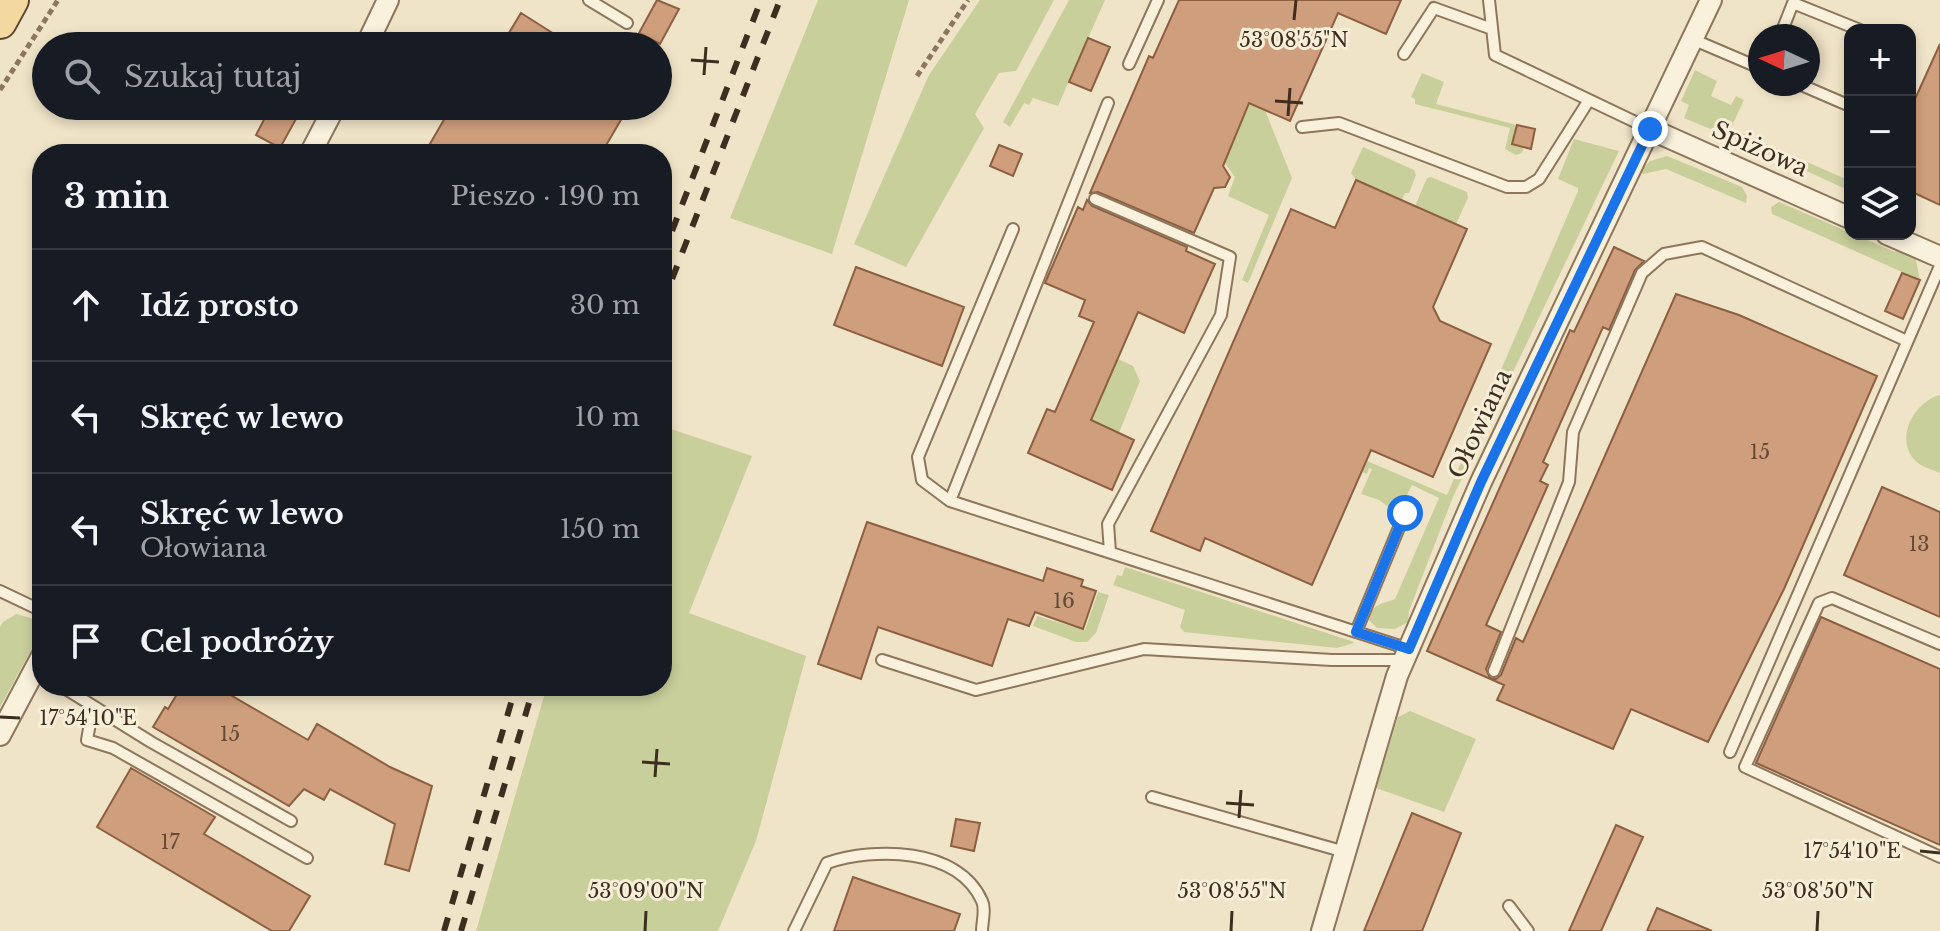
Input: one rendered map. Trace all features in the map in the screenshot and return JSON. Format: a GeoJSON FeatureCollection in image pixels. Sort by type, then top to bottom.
{"type":"FeatureCollection","features":[{"type":"Feature","properties":{"kind":"main road"},"geometry":{"type":"LineString","coordinates":[[0,22],[12,0]]}},
{"type":"Feature","properties":{"kind":"street"},"geometry":{"type":"LineString","coordinates":[[373,32],[388,0]]}},
{"type":"Feature","properties":{"kind":"street","name":"Ołowiana"},"geometry":{"type":"LineString","coordinates":[[1322,931],[1406,655],[1481,482],[1711,0]]}},
{"type":"Feature","properties":{"kind":"street"},"geometry":{"type":"LineString","coordinates":[[315,144],[328,120]]}},
{"type":"Feature","properties":{"kind":"street","name":"Spiżowa"},"geometry":{"type":"LineString","coordinates":[[1650,129],[1844,215]]}},
{"type":"Feature","properties":{"kind":"street"},"geometry":{"type":"LineString","coordinates":[[1901,240],[1940,257]]}},
{"type":"Feature","properties":{"kind":"street"},"geometry":{"type":"LineString","coordinates":[[0,735],[32,681]]}},
{"type":"Feature","properties":{"kind":"lane"},"geometry":{"type":"LineString","coordinates":[[589,0],[627,23]]}},
{"type":"Feature","properties":{"kind":"lane"},"geometry":{"type":"LineString","coordinates":[[1129,64],[1158,0]]}},
{"type":"Feature","properties":{"kind":"lane"},"geometry":{"type":"LineString","coordinates":[[1489,0],[1495,55],[1650,129]]}},
{"type":"Feature","properties":{"kind":"lane"},"geometry":{"type":"LineString","coordinates":[[1785,24],[1793,3],[1845,24]]}},
{"type":"Feature","properties":{"kind":"lane"},"geometry":{"type":"LineString","coordinates":[[1404,54],[1434,8],[1492,29]]}},
{"type":"Feature","properties":{"kind":"lane"},"geometry":{"type":"LineString","coordinates":[[1692,39],[1748,63]]}},
{"type":"Feature","properties":{"kind":"lane"},"geometry":{"type":"LineString","coordinates":[[1820,93],[1844,103]]}},
{"type":"Feature","properties":{"kind":"lane"},"geometry":{"type":"LineString","coordinates":[[1302,127],[1339,123],[1507,187],[1526,187],[1539,179],[1589,100]]}},
{"type":"Feature","properties":{"kind":"lane"},"geometry":{"type":"LineString","coordinates":[[950,501],[1108,103]]}},
{"type":"Feature","properties":{"kind":"lane"},"geometry":{"type":"LineString","coordinates":[[1095,199],[1230,257],[1221,315],[1108,524],[1110,552]]}},
{"type":"Feature","properties":{"kind":"lane"},"geometry":{"type":"LineString","coordinates":[[1013,229],[918,457],[922,480],[950,501],[1356,632],[1406,655]]}},
{"type":"Feature","properties":{"kind":"lane"},"geometry":{"type":"LineString","coordinates":[[1494,671],[1569,482],[1573,432],[1642,273],[1664,254],[1702,247],[1907,341]]}},
{"type":"Feature","properties":{"kind":"lane"},"geometry":{"type":"LineString","coordinates":[[1730,752],[1940,266]]}},
{"type":"Feature","properties":{"kind":"lane"},"geometry":{"type":"LineString","coordinates":[[1356,632],[1405,513]]}},
{"type":"Feature","properties":{"kind":"lane"},"geometry":{"type":"LineString","coordinates":[[0,591],[32,606]]}},
{"type":"Feature","properties":{"kind":"lane"},"geometry":{"type":"LineString","coordinates":[[1940,644],[1832,598],[1819,603],[1745,767],[1940,857]]}},
{"type":"Feature","properties":{"kind":"lane"},"geometry":{"type":"LineString","coordinates":[[882,660],[976,690],[1144,649],[1332,660],[1406,655]]}},
{"type":"Feature","properties":{"kind":"lane"},"geometry":{"type":"LineString","coordinates":[[77,696],[291,821]]}},
{"type":"Feature","properties":{"kind":"lane"},"geometry":{"type":"LineString","coordinates":[[93,706],[87,740],[113,748],[307,858]]}},
{"type":"Feature","properties":{"kind":"lane"},"geometry":{"type":"LineString","coordinates":[[1152,797],[1345,852]]}},
{"type":"Feature","properties":{"kind":"lane"},"geometry":{"type":"LineString","coordinates":[[794,931],[827,863],[853,854],[881,853],[928,858],[967,878],[984,903],[982,931]]}},
{"type":"Feature","properties":{"kind":"lane"},"geometry":{"type":"LineString","coordinates":[[1509,906],[1528,931]]}},
{"type":"Feature","properties":{"kind":"path"},"geometry":{"type":"LineString","coordinates":[[37,32],[58,0]]}},
{"type":"Feature","properties":{"kind":"path"},"geometry":{"type":"LineString","coordinates":[[917,76],[968,0]]}},
{"type":"Feature","properties":{"kind":"path"},"geometry":{"type":"LineString","coordinates":[[0,90],[32,40]]}},
{"type":"Feature","properties":{"kind":"green space"},"geometry":{"type":"Polygon","coordinates":[[[818,0],[909,0],[832,254],[730,218],[818,0]]]}},
{"type":"Feature","properties":{"kind":"green space"},"geometry":{"type":"Polygon","coordinates":[[[980,0],[1054,0],[1016,71],[999,73],[975,114],[984,128],[906,267],[854,244],[929,75],[980,0]]]}},
{"type":"Feature","properties":{"kind":"green space"},"geometry":{"type":"Polygon","coordinates":[[[1069,0],[1105,0],[1058,106],[1033,98],[1029,105],[1024,103],[1010,127],[1003,122],[1069,0]]]}},
{"type":"Feature","properties":{"kind":"green space"},"geometry":{"type":"Polygon","coordinates":[[[1695,70],[1717,81],[1711,96],[1731,105],[1736,96],[1744,100],[1727,136],[1684,118],[1689,105],[1681,101],[1695,70]]]}},
{"type":"Feature","properties":{"kind":"green space"},"geometry":{"type":"Polygon","coordinates":[[[1422,73],[1444,82],[1436,104],[1517,125],[1512,144],[1524,147],[1522,153],[1516,155],[1505,149],[1510,128],[1415,104],[1415,99],[1411,97],[1422,73]]]}},
{"type":"Feature","properties":{"kind":"green space"},"geometry":{"type":"Polygon","coordinates":[[[1249,103],[1265,110],[1292,178],[1248,283],[1242,280],[1269,215],[1228,196],[1235,177],[1224,162],[1249,103]]]}},
{"type":"Feature","properties":{"kind":"green space"},"geometry":{"type":"Polygon","coordinates":[[[1735,130],[1844,178],[1844,188],[1732,137],[1735,130]]]}},
{"type":"Feature","properties":{"kind":"green space"},"geometry":{"type":"Polygon","coordinates":[[[1574,139],[1619,151],[1453,497],[1409,611],[1408,622],[1395,629],[1377,628],[1369,620],[1370,615],[1378,605],[1395,599],[1439,498],[1412,485],[1401,507],[1390,508],[1379,500],[1361,494],[1372,469],[1369,468],[1367,474],[1362,472],[1367,461],[1447,495],[1578,191],[1578,188],[1558,179],[1574,139]]]}},
{"type":"Feature","properties":{"kind":"green space"},"geometry":{"type":"Polygon","coordinates":[[[1363,147],[1414,170],[1416,175],[1409,193],[1405,193],[1402,200],[1356,180],[1351,173],[1363,147]]]}},
{"type":"Feature","properties":{"kind":"green space"},"geometry":{"type":"Polygon","coordinates":[[[1667,156],[1742,187],[1747,196],[1746,203],[1666,169],[1643,174],[1640,171],[1650,161],[1667,156]]]}},
{"type":"Feature","properties":{"kind":"green space"},"geometry":{"type":"Polygon","coordinates":[[[1427,178],[1467,192],[1468,198],[1456,224],[1415,206],[1427,178]]]}},
{"type":"Feature","properties":{"kind":"green space"},"geometry":{"type":"Polygon","coordinates":[[[1779,202],[1844,230],[1844,240],[1867,240],[1895,252],[1897,248],[1915,256],[1920,280],[1772,214],[1771,207],[1779,202]]]}},
{"type":"Feature","properties":{"kind":"green space"},"geometry":{"type":"Polygon","coordinates":[[[1118,359],[1133,366],[1140,381],[1119,433],[1102,425],[1088,427],[1118,359]]]}},
{"type":"Feature","properties":{"kind":"green space"},"geometry":{"type":"Polygon","coordinates":[[[1940,395],[1940,473],[1924,467],[1912,457],[1906,438],[1916,411],[1931,398],[1940,395]]]}},
{"type":"Feature","properties":{"kind":"green space"},"geometry":{"type":"Polygon","coordinates":[[[672,429],[752,456],[689,613],[806,656],[756,841],[718,931],[476,931],[544,696],[672,696],[672,429]]]}},
{"type":"Feature","properties":{"kind":"green space"},"geometry":{"type":"Polygon","coordinates":[[[1125,567],[1354,643],[1337,648],[1184,632],[1180,627],[1185,610],[1113,585],[1117,575],[1122,576],[1125,567]]]}},
{"type":"Feature","properties":{"kind":"green space"},"geometry":{"type":"Polygon","coordinates":[[[1098,592],[1109,595],[1096,633],[1087,642],[1076,642],[1033,626],[1037,616],[1085,630],[1098,592]]]}},
{"type":"Feature","properties":{"kind":"green space"},"geometry":{"type":"Polygon","coordinates":[[[16,614],[32,618],[32,648],[0,707],[0,627],[16,614]]]}},
{"type":"Feature","properties":{"kind":"green space"},"geometry":{"type":"Polygon","coordinates":[[[1410,711],[1476,739],[1444,812],[1376,788],[1398,717],[1410,711]]]}},
{"type":"Feature","properties":{"kind":"building"},"geometry":{"type":"Polygon","coordinates":[[[657,0],[679,9],[667,32],[640,32],[657,0]]]}},
{"type":"Feature","properties":{"kind":"building"},"geometry":{"type":"Polygon","coordinates":[[[1179,0],[1401,0],[1386,34],[1338,13],[1290,121],[1249,103],[1223,166],[1230,177],[1225,187],[1214,188],[1194,233],[1098,192],[1090,193],[1149,56],[1153,58],[1179,0]]]}},
{"type":"Feature","properties":{"kind":"building"},"geometry":{"type":"Polygon","coordinates":[[[521,13],[551,32],[509,32],[521,13]]]}},
{"type":"Feature","properties":{"kind":"building"},"geometry":{"type":"Polygon","coordinates":[[[1088,38],[1110,47],[1091,91],[1069,82],[1088,38]]]}},
{"type":"Feature","properties":{"kind":"building"},"geometry":{"type":"Polygon","coordinates":[[[1940,44],[1940,205],[1916,194],[1916,97],[1940,44]]]}},
{"type":"Feature","properties":{"kind":"building"},"geometry":{"type":"Polygon","coordinates":[[[264,120],[295,120],[282,144],[273,144],[256,135],[264,120]]]}},
{"type":"Feature","properties":{"kind":"building"},"geometry":{"type":"Polygon","coordinates":[[[444,120],[621,120],[607,144],[430,144],[444,120]]]}},
{"type":"Feature","properties":{"kind":"building"},"geometry":{"type":"Polygon","coordinates":[[[1517,125],[1535,129],[1531,149],[1512,144],[1517,125]]]}},
{"type":"Feature","properties":{"kind":"building"},"geometry":{"type":"Polygon","coordinates":[[[999,145],[1022,154],[1013,176],[990,166],[999,145]]]}},
{"type":"Feature","properties":{"kind":"building"},"geometry":{"type":"Polygon","coordinates":[[[1356,180],[1467,229],[1433,307],[1440,321],[1491,344],[1433,477],[1371,450],[1312,585],[1205,538],[1200,551],[1151,531],[1291,209],[1335,228],[1356,180]]]}},
{"type":"Feature","properties":{"kind":"building"},"geometry":{"type":"Polygon","coordinates":[[[1087,200],[1092,206],[1187,247],[1186,251],[1215,264],[1184,333],[1138,312],[1091,420],[1134,440],[1112,490],[1028,453],[1047,409],[1055,412],[1094,322],[1079,316],[1085,300],[1045,283],[1078,207],[1083,210],[1087,200]]]}},
{"type":"Feature","properties":{"kind":"building"},"geometry":{"type":"Polygon","coordinates":[[[1614,247],[1644,261],[1635,270],[1609,330],[1603,327],[1543,462],[1548,465],[1540,481],[1548,485],[1486,625],[1501,632],[1486,669],[1490,678],[1496,679],[1501,675],[1516,638],[1523,642],[1676,294],[1739,315],[1877,376],[1784,589],[1708,742],[1631,709],[1613,749],[1497,700],[1504,685],[1427,651],[1570,330],[1574,332],[1614,247]]]}},
{"type":"Feature","properties":{"kind":"building"},"geometry":{"type":"Polygon","coordinates":[[[856,267],[964,307],[942,366],[834,325],[856,267]]]}},
{"type":"Feature","properties":{"kind":"building"},"geometry":{"type":"Polygon","coordinates":[[[1902,273],[1920,280],[1903,319],[1885,311],[1902,273]]]}},
{"type":"Feature","properties":{"kind":"building"},"geometry":{"type":"Polygon","coordinates":[[[1882,487],[1940,512],[1940,617],[1844,575],[1882,487]]]}},
{"type":"Feature","properties":{"kind":"building"},"geometry":{"type":"Polygon","coordinates":[[[867,522],[1043,581],[1047,568],[1083,580],[1081,586],[1096,591],[1083,629],[1035,612],[1029,626],[1008,619],[992,666],[878,627],[861,679],[818,664],[867,522]]]}},
{"type":"Feature","properties":{"kind":"building"},"geometry":{"type":"Polygon","coordinates":[[[1821,617],[1940,669],[1940,845],[1756,763],[1821,617]]]}},
{"type":"Feature","properties":{"kind":"building"},"geometry":{"type":"Polygon","coordinates":[[[176,696],[232,696],[308,740],[317,724],[390,767],[432,786],[409,871],[385,864],[395,824],[330,789],[324,800],[304,789],[289,806],[153,727],[165,707],[168,709],[176,696]]]}},
{"type":"Feature","properties":{"kind":"building"},"geometry":{"type":"Polygon","coordinates":[[[131,768],[215,817],[204,834],[310,896],[289,931],[272,931],[97,827],[131,768]]]}},
{"type":"Feature","properties":{"kind":"building"},"geometry":{"type":"Polygon","coordinates":[[[1412,813],[1461,833],[1422,931],[1364,931],[1412,813]]]}},
{"type":"Feature","properties":{"kind":"building"},"geometry":{"type":"Polygon","coordinates":[[[956,819],[980,823],[974,851],[951,846],[956,819]]]}},
{"type":"Feature","properties":{"kind":"building"},"geometry":{"type":"Polygon","coordinates":[[[1616,825],[1643,837],[1601,931],[1569,931],[1616,825]]]}},
{"type":"Feature","properties":{"kind":"building"},"geometry":{"type":"Polygon","coordinates":[[[853,877],[960,914],[954,931],[834,931],[853,877]]]}},
{"type":"Feature","properties":{"kind":"building"},"geometry":{"type":"Polygon","coordinates":[[[1657,908],[1712,931],[1647,931],[1657,908]]]}},
{"type":"Feature","properties":{"kind":"railway"},"geometry":{"type":"LineString","coordinates":[[672,231],[761,0]]}},
{"type":"Feature","properties":{"kind":"railway"},"geometry":{"type":"LineString","coordinates":[[672,279],[780,0]]}},
{"type":"Feature","properties":{"kind":"railway"},"geometry":{"type":"LineString","coordinates":[[444,931],[513,696]]}},
{"type":"Feature","properties":{"kind":"railway"},"geometry":{"type":"LineString","coordinates":[[461,931],[531,696]]}},
{"type":"Feature","properties":{"kind":"route"},"geometry":{"type":"LineString","coordinates":[[1405,513],[1356,632],[1409,649],[1481,482],[1650,129]]}}]}
